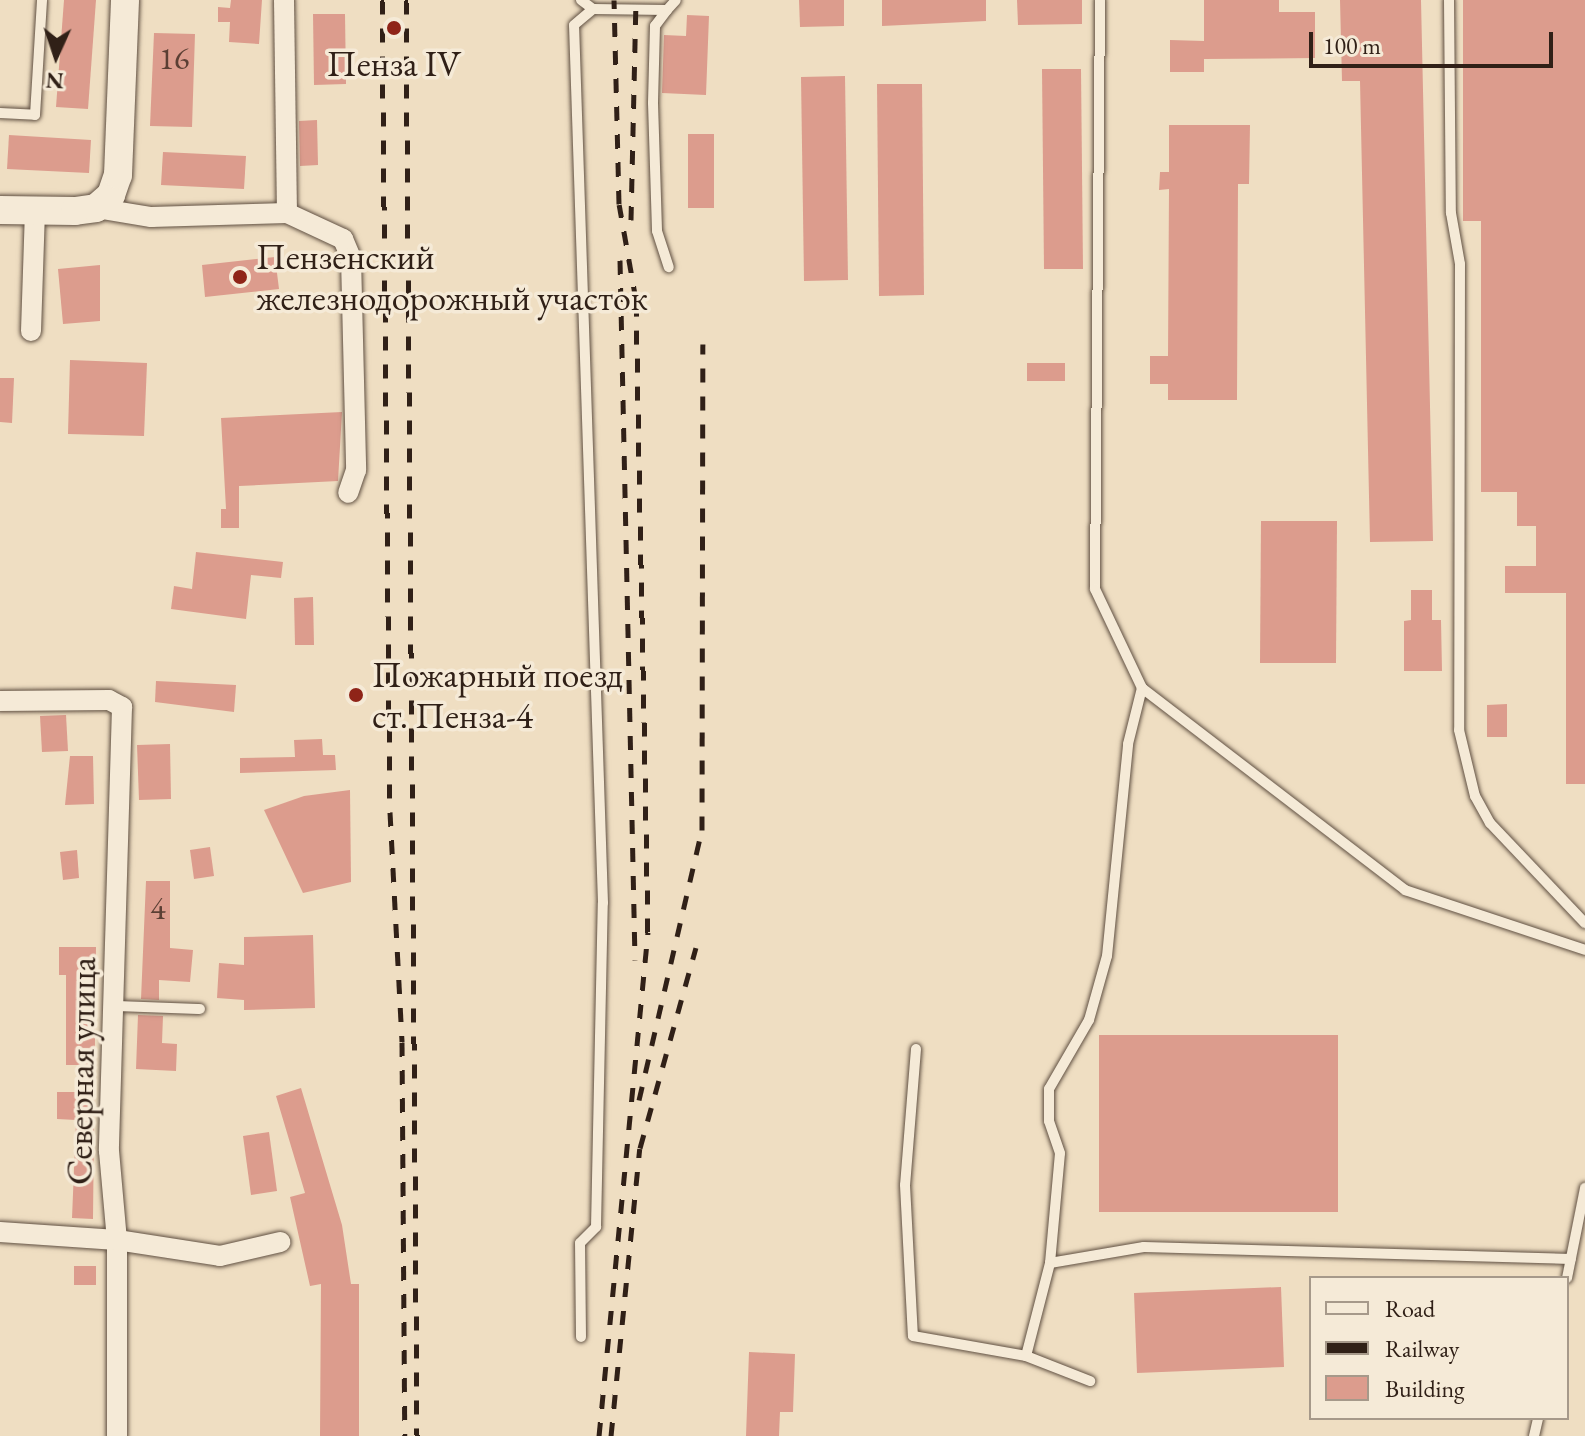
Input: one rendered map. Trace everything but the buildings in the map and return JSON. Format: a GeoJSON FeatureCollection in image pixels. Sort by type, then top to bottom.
{"type":"FeatureCollection","features":[{"type":"Feature","properties":{"kind":"main road"},"geometry":{"type":"LineString","coordinates":[[0,210],[96,208],[111,195],[118,175],[125,0]]}},
{"type":"Feature","properties":{"kind":"street"},"geometry":{"type":"LineString","coordinates":[[284,0],[287,213]]}},
{"type":"Feature","properties":{"kind":"street"},"geometry":{"type":"LineString","coordinates":[[96,208],[165,217],[287,213],[326,226],[343,239],[351,258],[356,470],[348,493]]}},
{"type":"Feature","properties":{"kind":"street"},"geometry":{"type":"LineString","coordinates":[[31,331],[35,210]]}},
{"type":"Feature","properties":{"kind":"street","name":"Северная улица"},"geometry":{"type":"LineString","coordinates":[[0,701],[109,700],[122,707],[109,1151],[117,1240],[117,1436]]}},
{"type":"Feature","properties":{"kind":"street"},"geometry":{"type":"LineString","coordinates":[[0,1232],[117,1240],[220,1256],[280,1242]]}},
{"type":"Feature","properties":{"kind":"lane"},"geometry":{"type":"LineString","coordinates":[[0,113],[35,115],[42,0]]}},
{"type":"Feature","properties":{"kind":"lane"},"geometry":{"type":"LineString","coordinates":[[581,0],[593,9],[667,10]]}},
{"type":"Feature","properties":{"kind":"lane"},"geometry":{"type":"LineString","coordinates":[[669,267],[657,231],[653,103],[655,26],[676,0]]}},
{"type":"Feature","properties":{"kind":"lane"},"geometry":{"type":"LineString","coordinates":[[1100,0],[1095,589],[1142,688],[1405,890],[1585,950]]}},
{"type":"Feature","properties":{"kind":"lane"},"geometry":{"type":"LineString","coordinates":[[1449,0],[1451,213],[1460,264],[1459,730],[1475,796],[1490,823],[1585,923]]}},
{"type":"Feature","properties":{"kind":"lane"},"geometry":{"type":"LineString","coordinates":[[581,1337],[580,1243],[596,1227],[603,903],[574,25],[593,9]]}},
{"type":"Feature","properties":{"kind":"lane"},"geometry":{"type":"LineString","coordinates":[[1026,1356],[1050,1263],[1060,1153],[1049,1121],[1049,1089],[1089,1020],[1107,956],[1128,744],[1142,688]]}},
{"type":"Feature","properties":{"kind":"lane"},"geometry":{"type":"LineString","coordinates":[[115,1006],[200,1009]]}},
{"type":"Feature","properties":{"kind":"lane"},"geometry":{"type":"LineString","coordinates":[[916,1049],[905,1185],[913,1336],[1026,1356],[1090,1381]]}},
{"type":"Feature","properties":{"kind":"lane"},"geometry":{"type":"LineString","coordinates":[[1567,1276],[1585,1188]]}},
{"type":"Feature","properties":{"kind":"lane"},"geometry":{"type":"LineString","coordinates":[[1050,1263],[1144,1247],[1571,1259]]}},
{"type":"Feature","properties":{"kind":"railway"},"geometry":{"type":"LineString","coordinates":[[382,0],[390,812],[402,1042],[405,1436]]}},
{"type":"Feature","properties":{"kind":"railway"},"geometry":{"type":"LineString","coordinates":[[406,0],[417,1436]]}},
{"type":"Feature","properties":{"kind":"railway"},"geometry":{"type":"LineString","coordinates":[[599,1436],[648,932],[636,300],[619,204],[614,0]]}},
{"type":"Feature","properties":{"kind":"railway"},"geometry":{"type":"LineString","coordinates":[[631,220],[636,0]]}},
{"type":"Feature","properties":{"kind":"railway"},"geometry":{"type":"LineString","coordinates":[[620,260],[635,960]]}},
{"type":"Feature","properties":{"kind":"railway"},"geometry":{"type":"LineString","coordinates":[[639,1100],[702,830],[703,344]]}},
{"type":"Feature","properties":{"kind":"railway"},"geometry":{"type":"LineString","coordinates":[[611,1436],[640,1148],[696,948]]}},
{"type":"Feature","properties":{"kind":"place","name":"Пенза IV"},"geometry":{"type":"Point","coordinates":[394,28]}},
{"type":"Feature","properties":{"kind":"place","name":"Пензенский железнодорожный участок"},"geometry":{"type":"Point","coordinates":[240,277]}},
{"type":"Feature","properties":{"kind":"place","name":"Пожарный поезд ст. Пенза-4"},"geometry":{"type":"Point","coordinates":[356,695]}}]}
